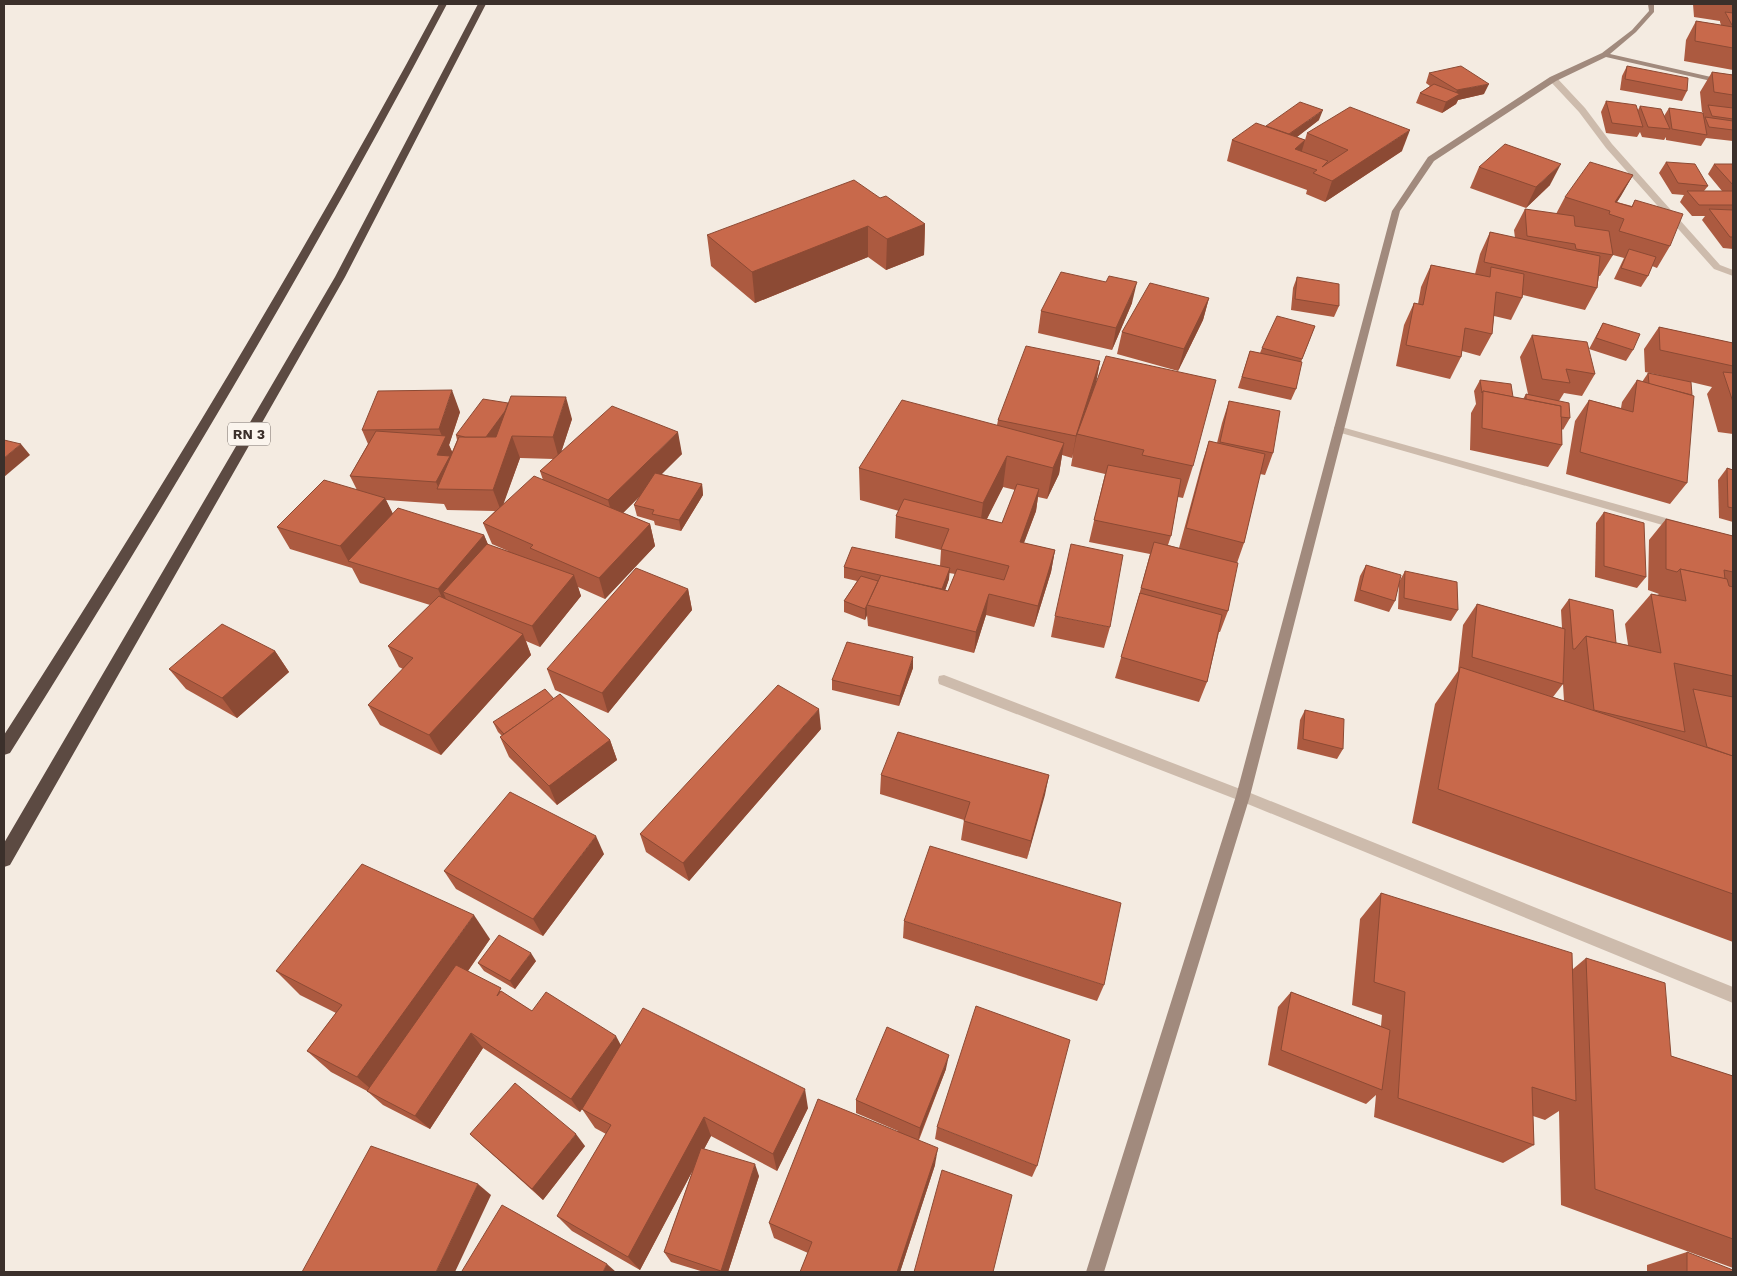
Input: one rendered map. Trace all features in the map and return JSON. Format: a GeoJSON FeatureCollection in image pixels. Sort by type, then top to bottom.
{"type":"FeatureCollection","features":[{"type":"Feature","properties":{"kind":"highway","name":"RN 3"},"geometry":{"type":"LineString","coordinates":[[4,748],[101,596],[285,289],[443,4]]}},
{"type":"Feature","properties":{"kind":"highway","name":"RN 3"},"geometry":{"type":"LineString","coordinates":[[4,859],[340,277],[482,4]]}},
{"type":"Feature","properties":{"kind":"main road"},"geometry":{"type":"LineString","coordinates":[[1095,1272],[1243,796],[1396,211],[1431,159],[1553,79],[1605,55],[1634,31],[1652,11],[1651,4]]}},
{"type":"Feature","properties":{"kind":"main road"},"geometry":{"type":"LineString","coordinates":[[1605,55],[1733,84]]}},
{"type":"Feature","properties":{"kind":"street"},"geometry":{"type":"LineString","coordinates":[[1553,79],[1582,110],[1609,146],[1717,266],[1733,273]]}},
{"type":"Feature","properties":{"kind":"street"},"geometry":{"type":"LineString","coordinates":[[1338,429],[1696,531]]}},
{"type":"Feature","properties":{"kind":"street"},"geometry":{"type":"LineString","coordinates":[[944,680],[1243,796],[1733,995]]}},
{"type":"Feature","properties":{"kind":"building"},"geometry":{"type":"Polygon","coordinates":[[[1725,12],[1733,13],[1733,25],[1732,25],[1725,12]]]}},
{"type":"Feature","properties":{"kind":"building"},"geometry":{"type":"Polygon","coordinates":[[[1696,21],[1733,27],[1733,48],[1695,41],[1696,21]]]}},
{"type":"Feature","properties":{"kind":"building"},"geometry":{"type":"Polygon","coordinates":[[[1461,66],[1489,84],[1457,90],[1429,73],[1461,66]]]}},
{"type":"Feature","properties":{"kind":"building"},"geometry":{"type":"Polygon","coordinates":[[[1627,66],[1688,78],[1687,91],[1625,79],[1627,66]]]}},
{"type":"Feature","properties":{"kind":"building"},"geometry":{"type":"Polygon","coordinates":[[[1712,72],[1733,75],[1733,95],[1714,92],[1712,72]]]}},
{"type":"Feature","properties":{"kind":"building"},"geometry":{"type":"Polygon","coordinates":[[[1434,84],[1460,94],[1446,102],[1420,93],[1434,84]]]}},
{"type":"Feature","properties":{"kind":"building"},"geometry":{"type":"Polygon","coordinates":[[[1606,101],[1636,105],[1643,127],[1612,123],[1606,101]]]}},
{"type":"Feature","properties":{"kind":"building"},"geometry":{"type":"Polygon","coordinates":[[[1300,102],[1323,110],[1289,134],[1266,126],[1300,102]]]}},
{"type":"Feature","properties":{"kind":"building"},"geometry":{"type":"Polygon","coordinates":[[[1708,105],[1733,108],[1733,119],[1712,116],[1708,105]]]}},
{"type":"Feature","properties":{"kind":"building"},"geometry":{"type":"Polygon","coordinates":[[[1640,106],[1661,109],[1670,129],[1648,127],[1640,106]]]}},
{"type":"Feature","properties":{"kind":"building"},"geometry":{"type":"Polygon","coordinates":[[[1350,107],[1410,130],[1332,181],[1313,173],[1317,170],[1232,140],[1256,123],[1305,140],[1295,149],[1328,161],[1322,167],[1348,150],[1307,133],[1350,107]]]}},
{"type":"Feature","properties":{"kind":"building"},"geometry":{"type":"Polygon","coordinates":[[[1669,108],[1703,113],[1707,135],[1672,129],[1669,108]]]}},
{"type":"Feature","properties":{"kind":"building"},"geometry":{"type":"Polygon","coordinates":[[[1705,117],[1733,121],[1733,130],[1709,127],[1705,117]]]}},
{"type":"Feature","properties":{"kind":"building"},"geometry":{"type":"Polygon","coordinates":[[[1505,144],[1561,164],[1536,187],[1479,167],[1505,144]]]}},
{"type":"Feature","properties":{"kind":"building"},"geometry":{"type":"Polygon","coordinates":[[[1590,162],[1633,175],[1615,202],[1632,207],[1635,200],[1683,214],[1670,246],[1619,231],[1624,219],[1609,214],[1610,211],[1565,197],[1590,162]]]}},
{"type":"Feature","properties":{"kind":"building"},"geometry":{"type":"Polygon","coordinates":[[[1666,162],[1695,164],[1708,186],[1678,183],[1666,162]]]}},
{"type":"Feature","properties":{"kind":"building"},"geometry":{"type":"Polygon","coordinates":[[[1714,164],[1733,164],[1733,185],[1714,164]]]}},
{"type":"Feature","properties":{"kind":"building"},"geometry":{"type":"Polygon","coordinates":[[[854,180],[880,198],[886,196],[925,224],[887,239],[868,226],[752,272],[707,235],[854,180]]]}},
{"type":"Feature","properties":{"kind":"building"},"geometry":{"type":"Polygon","coordinates":[[[1687,191],[1733,191],[1733,205],[1699,205],[1687,191]]]}},
{"type":"Feature","properties":{"kind":"building"},"geometry":{"type":"Polygon","coordinates":[[[1525,209],[1574,216],[1575,226],[1609,231],[1613,255],[1576,249],[1575,244],[1527,236],[1525,209]]]}},
{"type":"Feature","properties":{"kind":"building"},"geometry":{"type":"Polygon","coordinates":[[[1709,209],[1733,210],[1733,237],[1730,237],[1709,209]]]}},
{"type":"Feature","properties":{"kind":"building"},"geometry":{"type":"Polygon","coordinates":[[[1490,232],[1600,256],[1597,288],[1484,262],[1490,232]]]}},
{"type":"Feature","properties":{"kind":"building"},"geometry":{"type":"Polygon","coordinates":[[[1629,249],[1656,257],[1648,276],[1621,268],[1629,249]]]}},
{"type":"Feature","properties":{"kind":"building"},"geometry":{"type":"Polygon","coordinates":[[[1431,265],[1490,277],[1491,267],[1524,274],[1522,298],[1496,292],[1492,334],[1465,328],[1461,357],[1406,345],[1414,303],[1423,305],[1431,265]]]}},
{"type":"Feature","properties":{"kind":"building"},"geometry":{"type":"Polygon","coordinates":[[[1061,272],[1106,282],[1109,276],[1137,282],[1116,328],[1041,311],[1061,272]]]}},
{"type":"Feature","properties":{"kind":"building"},"geometry":{"type":"Polygon","coordinates":[[[1297,277],[1339,284],[1339,306],[1295,299],[1297,277]]]}},
{"type":"Feature","properties":{"kind":"building"},"geometry":{"type":"Polygon","coordinates":[[[1150,283],[1209,298],[1184,349],[1122,332],[1150,283]]]}},
{"type":"Feature","properties":{"kind":"building"},"geometry":{"type":"Polygon","coordinates":[[[1277,316],[1315,326],[1302,359],[1262,348],[1277,316]]]}},
{"type":"Feature","properties":{"kind":"building"},"geometry":{"type":"Polygon","coordinates":[[[1603,323],[1640,334],[1633,350],[1596,338],[1603,323]]]}},
{"type":"Feature","properties":{"kind":"building"},"geometry":{"type":"Polygon","coordinates":[[[1659,327],[1733,343],[1733,366],[1660,350],[1659,327]]]}},
{"type":"Feature","properties":{"kind":"building"},"geometry":{"type":"Polygon","coordinates":[[[1532,335],[1587,342],[1595,374],[1566,369],[1570,383],[1542,379],[1532,335]]]}},
{"type":"Feature","properties":{"kind":"building"},"geometry":{"type":"Polygon","coordinates":[[[1026,346],[1100,361],[1076,436],[998,420],[1026,346]]]}},
{"type":"Feature","properties":{"kind":"building"},"geometry":{"type":"Polygon","coordinates":[[[1250,351],[1302,362],[1296,389],[1242,377],[1250,351]]]}},
{"type":"Feature","properties":{"kind":"building"},"geometry":{"type":"Polygon","coordinates":[[[1106,356],[1216,380],[1193,466],[1142,455],[1144,450],[1077,434],[1106,356]]]}},
{"type":"Feature","properties":{"kind":"building"},"geometry":{"type":"Polygon","coordinates":[[[1723,372],[1733,373],[1733,402],[1723,372]]]}},
{"type":"Feature","properties":{"kind":"building"},"geometry":{"type":"Polygon","coordinates":[[[1648,373],[1691,382],[1692,395],[1649,384],[1648,373]]]}},
{"type":"Feature","properties":{"kind":"building"},"geometry":{"type":"Polygon","coordinates":[[[1480,380],[1511,384],[1513,397],[1483,391],[1482,393],[1480,380]]]}},
{"type":"Feature","properties":{"kind":"building"},"geometry":{"type":"Polygon","coordinates":[[[1637,380],[1694,396],[1687,483],[1580,452],[1589,400],[1633,412],[1637,380]]]}},
{"type":"Feature","properties":{"kind":"building"},"geometry":{"type":"Polygon","coordinates":[[[452,390],[439,429],[362,430],[378,391],[452,390]]]}},
{"type":"Feature","properties":{"kind":"building"},"geometry":{"type":"Polygon","coordinates":[[[1483,391],[1561,406],[1562,445],[1482,428],[1483,391]]]}},
{"type":"Feature","properties":{"kind":"building"},"geometry":{"type":"Polygon","coordinates":[[[1526,394],[1569,403],[1570,418],[1561,417],[1561,406],[1526,399],[1526,394]]]}},
{"type":"Feature","properties":{"kind":"building"},"geometry":{"type":"Polygon","coordinates":[[[511,396],[566,397],[553,437],[512,436],[493,490],[437,489],[459,437],[496,437],[511,396]]]}},
{"type":"Feature","properties":{"kind":"building"},"geometry":{"type":"Polygon","coordinates":[[[483,399],[508,403],[505,411],[486,437],[456,435],[483,399]]]}},
{"type":"Feature","properties":{"kind":"building"},"geometry":{"type":"Polygon","coordinates":[[[902,400],[1064,443],[1053,468],[1007,456],[983,503],[859,468],[902,400]]]}},
{"type":"Feature","properties":{"kind":"building"},"geometry":{"type":"Polygon","coordinates":[[[1229,401],[1280,411],[1273,453],[1220,442],[1229,401]]]}},
{"type":"Feature","properties":{"kind":"building"},"geometry":{"type":"Polygon","coordinates":[[[612,406],[678,432],[608,500],[540,471],[612,406]]]}},
{"type":"Feature","properties":{"kind":"building"},"geometry":{"type":"Polygon","coordinates":[[[376,431],[446,436],[437,455],[450,456],[436,482],[350,476],[376,431]]]}},
{"type":"Feature","properties":{"kind":"building"},"geometry":{"type":"Polygon","coordinates":[[[4,440],[21,444],[4,458],[4,440]]]}},
{"type":"Feature","properties":{"kind":"building"},"geometry":{"type":"Polygon","coordinates":[[[1209,441],[1265,454],[1244,543],[1186,528],[1209,441]]]}},
{"type":"Feature","properties":{"kind":"building"},"geometry":{"type":"Polygon","coordinates":[[[1108,465],[1181,479],[1171,536],[1094,520],[1108,465]]]}},
{"type":"Feature","properties":{"kind":"building"},"geometry":{"type":"Polygon","coordinates":[[[1727,468],[1733,470],[1733,508],[1728,507],[1727,468]]]}},
{"type":"Feature","properties":{"kind":"building"},"geometry":{"type":"Polygon","coordinates":[[[655,473],[702,484],[679,520],[652,514],[654,510],[634,505],[655,473]]]}},
{"type":"Feature","properties":{"kind":"building"},"geometry":{"type":"Polygon","coordinates":[[[534,476],[650,524],[599,578],[530,548],[533,545],[483,523],[534,476]]]}},
{"type":"Feature","properties":{"kind":"building"},"geometry":{"type":"Polygon","coordinates":[[[324,480],[385,498],[340,546],[277,527],[324,480]]]}},
{"type":"Feature","properties":{"kind":"building"},"geometry":{"type":"Polygon","coordinates":[[[1017,484],[1039,489],[1020,542],[1055,550],[1038,606],[989,594],[976,632],[867,605],[881,575],[948,591],[957,569],[1004,580],[1009,566],[941,549],[949,529],[896,516],[904,499],[1002,523],[1017,484]]]}},
{"type":"Feature","properties":{"kind":"building"},"geometry":{"type":"Polygon","coordinates":[[[398,508],[484,535],[438,589],[348,561],[398,508]]]}},
{"type":"Feature","properties":{"kind":"building"},"geometry":{"type":"Polygon","coordinates":[[[1604,512],[1644,523],[1646,577],[1604,566],[1604,512]]]}},
{"type":"Feature","properties":{"kind":"building"},"geometry":{"type":"Polygon","coordinates":[[[1666,519],[1733,536],[1733,572],[1724,570],[1725,579],[1680,569],[1677,572],[1666,569],[1666,519]]]}},
{"type":"Feature","properties":{"kind":"building"},"geometry":{"type":"Polygon","coordinates":[[[1154,542],[1238,563],[1228,611],[1141,588],[1154,542]]]}},
{"type":"Feature","properties":{"kind":"building"},"geometry":{"type":"Polygon","coordinates":[[[487,544],[574,575],[532,626],[443,592],[487,544]]]}},
{"type":"Feature","properties":{"kind":"building"},"geometry":{"type":"Polygon","coordinates":[[[1071,544],[1123,555],[1110,627],[1055,616],[1071,544]]]}},
{"type":"Feature","properties":{"kind":"building"},"geometry":{"type":"Polygon","coordinates":[[[852,547],[950,568],[942,589],[844,567],[852,547]]]}},
{"type":"Feature","properties":{"kind":"building"},"geometry":{"type":"Polygon","coordinates":[[[1366,565],[1401,575],[1395,601],[1360,590],[1366,565]]]}},
{"type":"Feature","properties":{"kind":"building"},"geometry":{"type":"Polygon","coordinates":[[[636,568],[688,589],[602,693],[547,669],[636,568]]]}},
{"type":"Feature","properties":{"kind":"building"},"geometry":{"type":"Polygon","coordinates":[[[1680,569],[1727,579],[1729,586],[1733,587],[1733,676],[1674,663],[1685,732],[1594,710],[1586,636],[1661,653],[1651,594],[1686,601],[1680,569]]]}},
{"type":"Feature","properties":{"kind":"building"},"geometry":{"type":"Polygon","coordinates":[[[1405,571],[1457,582],[1458,610],[1404,598],[1405,571]]]}},
{"type":"Feature","properties":{"kind":"building"},"geometry":{"type":"Polygon","coordinates":[[[861,576],[878,581],[865,609],[844,601],[861,576]]]}},
{"type":"Feature","properties":{"kind":"building"},"geometry":{"type":"Polygon","coordinates":[[[1140,593],[1222,615],[1207,682],[1121,657],[1140,593]]]}},
{"type":"Feature","properties":{"kind":"building"},"geometry":{"type":"Polygon","coordinates":[[[439,596],[523,634],[429,735],[368,705],[413,658],[388,646],[439,596]]]}},
{"type":"Feature","properties":{"kind":"building"},"geometry":{"type":"Polygon","coordinates":[[[1569,599],[1613,610],[1616,643],[1586,636],[1573,649],[1569,599]]]}},
{"type":"Feature","properties":{"kind":"building"},"geometry":{"type":"Polygon","coordinates":[[[1477,604],[1565,629],[1563,684],[1472,657],[1477,604]]]}},
{"type":"Feature","properties":{"kind":"building"},"geometry":{"type":"Polygon","coordinates":[[[222,624],[275,651],[222,698],[169,669],[222,624]]]}},
{"type":"Feature","properties":{"kind":"building"},"geometry":{"type":"Polygon","coordinates":[[[847,642],[913,657],[900,696],[832,680],[847,642]]]}},
{"type":"Feature","properties":{"kind":"building"},"geometry":{"type":"Polygon","coordinates":[[[1460,667],[1733,756],[1733,894],[1438,789],[1460,667]]]}},
{"type":"Feature","properties":{"kind":"building"},"geometry":{"type":"Polygon","coordinates":[[[778,685],[819,709],[683,863],[640,834],[778,685]]]}},
{"type":"Feature","properties":{"kind":"building"},"geometry":{"type":"Polygon","coordinates":[[[545,689],[554,699],[504,734],[493,722],[545,689]]]}},
{"type":"Feature","properties":{"kind":"building"},"geometry":{"type":"Polygon","coordinates":[[[1693,689],[1733,697],[1733,756],[1707,747],[1693,689]]]}},
{"type":"Feature","properties":{"kind":"building"},"geometry":{"type":"Polygon","coordinates":[[[560,694],[610,740],[549,786],[500,737],[560,694]]]}},
{"type":"Feature","properties":{"kind":"building"},"geometry":{"type":"Polygon","coordinates":[[[1305,710],[1344,719],[1343,749],[1303,739],[1305,710]]]}},
{"type":"Feature","properties":{"kind":"building"},"geometry":{"type":"Polygon","coordinates":[[[898,732],[1049,775],[1031,841],[964,821],[970,802],[881,775],[898,732]]]}},
{"type":"Feature","properties":{"kind":"building"},"geometry":{"type":"Polygon","coordinates":[[[510,792],[596,836],[533,919],[444,871],[510,792]]]}},
{"type":"Feature","properties":{"kind":"building"},"geometry":{"type":"Polygon","coordinates":[[[930,846],[1121,903],[1104,985],[904,921],[930,846]]]}},
{"type":"Feature","properties":{"kind":"building"},"geometry":{"type":"Polygon","coordinates":[[[362,864],[474,915],[357,1077],[307,1051],[342,1005],[276,971],[362,864]]]}},
{"type":"Feature","properties":{"kind":"building"},"geometry":{"type":"Polygon","coordinates":[[[1381,893],[1572,953],[1576,1101],[1532,1087],[1534,1145],[1398,1098],[1405,992],[1374,982],[1381,893]]]}},
{"type":"Feature","properties":{"kind":"building"},"geometry":{"type":"Polygon","coordinates":[[[499,935],[531,953],[510,981],[478,963],[499,935]]]}},
{"type":"Feature","properties":{"kind":"building"},"geometry":{"type":"Polygon","coordinates":[[[1586,958],[1665,983],[1671,1056],[1733,1076],[1733,1239],[1595,1189],[1586,958]]]}},
{"type":"Feature","properties":{"kind":"building"},"geometry":{"type":"Polygon","coordinates":[[[456,965],[501,988],[497,996],[501,991],[532,1011],[546,992],[616,1036],[571,1099],[471,1033],[415,1116],[367,1091],[456,965]]]}},
{"type":"Feature","properties":{"kind":"building"},"geometry":{"type":"Polygon","coordinates":[[[1291,992],[1390,1030],[1382,1090],[1281,1050],[1291,992]]]}},
{"type":"Feature","properties":{"kind":"building"},"geometry":{"type":"Polygon","coordinates":[[[976,1006],[1070,1040],[1037,1166],[937,1127],[976,1006]]]}},
{"type":"Feature","properties":{"kind":"building"},"geometry":{"type":"Polygon","coordinates":[[[643,1008],[805,1089],[773,1154],[704,1117],[628,1257],[557,1216],[611,1125],[582,1109],[643,1008]]]}},
{"type":"Feature","properties":{"kind":"building"},"geometry":{"type":"Polygon","coordinates":[[[887,1027],[949,1055],[920,1128],[856,1100],[887,1027]]]}},
{"type":"Feature","properties":{"kind":"building"},"geometry":{"type":"Polygon","coordinates":[[[515,1083],[576,1134],[532,1189],[470,1134],[515,1083]]]}},
{"type":"Feature","properties":{"kind":"building"},"geometry":{"type":"Polygon","coordinates":[[[818,1099],[938,1148],[897,1272],[800,1272],[812,1242],[769,1223],[818,1099]]]}},
{"type":"Feature","properties":{"kind":"building"},"geometry":{"type":"Polygon","coordinates":[[[371,1146],[478,1184],[436,1272],[302,1272],[371,1146]]]}},
{"type":"Feature","properties":{"kind":"building"},"geometry":{"type":"Polygon","coordinates":[[[701,1148],[755,1164],[721,1271],[664,1252],[701,1148]]]}},
{"type":"Feature","properties":{"kind":"building"},"geometry":{"type":"Polygon","coordinates":[[[942,1170],[1012,1195],[993,1272],[914,1272],[942,1170]]]}},
{"type":"Feature","properties":{"kind":"building"},"geometry":{"type":"Polygon","coordinates":[[[502,1205],[607,1264],[603,1272],[462,1271],[502,1205]]]}},
{"type":"Feature","properties":{"kind":"building"},"geometry":{"type":"Polygon","coordinates":[[[1687,1252],[1733,1270],[1733,1272],[1687,1272],[1687,1252]]]}}]}
